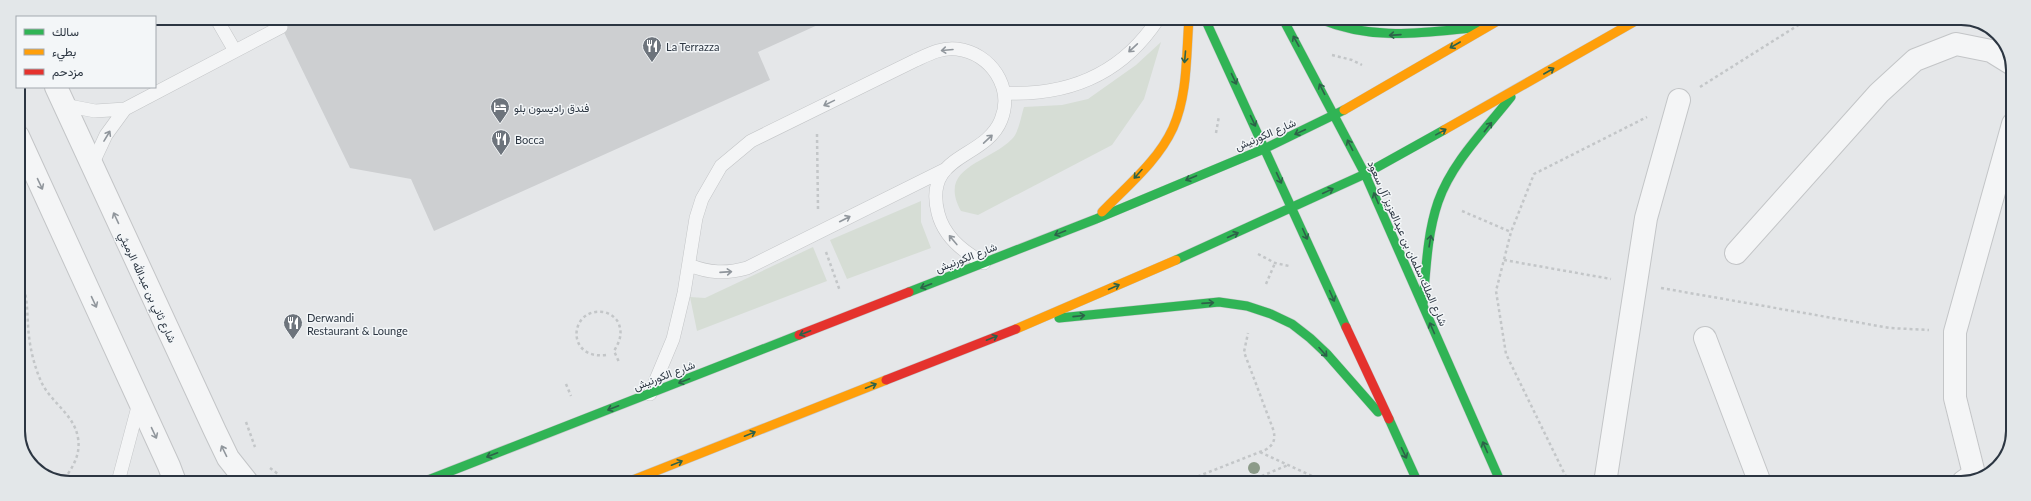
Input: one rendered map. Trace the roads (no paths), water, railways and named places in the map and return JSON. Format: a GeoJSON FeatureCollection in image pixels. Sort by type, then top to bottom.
{"type":"FeatureCollection","features":[{"type":"Feature","properties":{"kind":"main road"},"geometry":{"type":"LineString","coordinates":[[1096,219],[1154,155],[1172,128],[1181,97],[1188,25]]}},
{"type":"Feature","properties":{"kind":"main road"},"geometry":{"type":"LineString","coordinates":[[1209,25],[1415,476]]}},
{"type":"Feature","properties":{"kind":"main road","name":"شارع الملك سلمان بن عبدالعزيز آل سعود"},"geometry":{"type":"LineString","coordinates":[[1286,25],[1365,174],[1498,476]]}},
{"type":"Feature","properties":{"kind":"main road"},"geometry":{"type":"LineString","coordinates":[[1336,25],[1350,30],[1378,35],[1489,26]]}},
{"type":"Feature","properties":{"kind":"main road"},"geometry":{"type":"LineString","coordinates":[[643,476],[1040,319],[1293,207],[1365,174],[1516,91],[1629,25]]}},
{"type":"Feature","properties":{"kind":"main road","name":"شارع الكورنيش"},"geometry":{"type":"LineString","coordinates":[[438,476],[1096,219],[1266,148],[1335,116],[1489,26]]}},
{"type":"Feature","properties":{"kind":"main road"},"geometry":{"type":"LineString","coordinates":[[1423,308],[1428,251],[1439,201],[1456,168],[1516,91]]}},
{"type":"Feature","properties":{"kind":"main road"},"geometry":{"type":"LineString","coordinates":[[1040,319],[1218,302],[1257,308],[1278,315],[1296,326],[1313,340],[1392,428]]}},
{"type":"Feature","properties":{"kind":"street"},"geometry":{"type":"LineString","coordinates":[[1736,253],[1880,93],[1915,60],[1956,44],[1991,51],[2005,59]]}},
{"type":"Feature","properties":{"kind":"street","name":"شارع ثاني بن عبدالله الرميثي"},"geometry":{"type":"LineString","coordinates":[[60,96],[215,431],[228,458],[242,476]]}},
{"type":"Feature","properties":{"kind":"street"},"geometry":{"type":"LineString","coordinates":[[1606,476],[1646,218],[1679,100]]}},
{"type":"Feature","properties":{"kind":"street"},"geometry":{"type":"LineString","coordinates":[[1974,474],[1955,398],[1955,332],[2006,149]]}},
{"type":"Feature","properties":{"kind":"street"},"geometry":{"type":"LineString","coordinates":[[25,151],[170,466],[173,476]]}},
{"type":"Feature","properties":{"kind":"street"},"geometry":{"type":"LineString","coordinates":[[1705,338],[1757,476]]}},
{"type":"Feature","properties":{"kind":"lane"},"geometry":{"type":"LineString","coordinates":[[220,25],[235,51]]}},
{"type":"Feature","properties":{"kind":"lane"},"geometry":{"type":"LineString","coordinates":[[1004,93],[1029,94],[1052,92],[1076,85],[1098,75],[1118,62],[1139,43],[1153,25]]}},
{"type":"Feature","properties":{"kind":"lane"},"geometry":{"type":"LineString","coordinates":[[60,96],[94,111],[125,109],[281,27]]}},
{"type":"Feature","properties":{"kind":"lane"},"geometry":{"type":"LineString","coordinates":[[650,394],[673,339],[689,265],[696,218],[704,194],[721,166],[751,141],[916,60],[942,49],[956,49],[970,52],[983,58],[993,68],[1000,80],[1004,93],[1004,108],[1001,121],[994,133],[983,143],[957,159],[946,168],[747,268],[735,271],[711,272],[689,265]]}},
{"type":"Feature","properties":{"kind":"lane"},"geometry":{"type":"LineString","coordinates":[[92,165],[106,136],[125,109]]}},
{"type":"Feature","properties":{"kind":"lane"},"geometry":{"type":"LineString","coordinates":[[946,168],[940,178],[935,201],[939,217],[946,232],[956,244],[969,255],[984,263]]}},
{"type":"Feature","properties":{"kind":"lane"},"geometry":{"type":"LineString","coordinates":[[120,476],[140,401]]}},
{"type":"Feature","properties":{"kind":"place","name":"La Terrazza"},"geometry":{"type":"Point","coordinates":[652,63]}},
{"type":"Feature","properties":{"kind":"place","name":"فندق راديسون بلو"},"geometry":{"type":"Point","coordinates":[500,124]}},
{"type":"Feature","properties":{"kind":"place","name":"Bocca"},"geometry":{"type":"Point","coordinates":[501,156]}},
{"type":"Feature","properties":{"kind":"place","name":"Derwandi Restaurant & Lounge"},"geometry":{"type":"Point","coordinates":[293,340]}}]}
